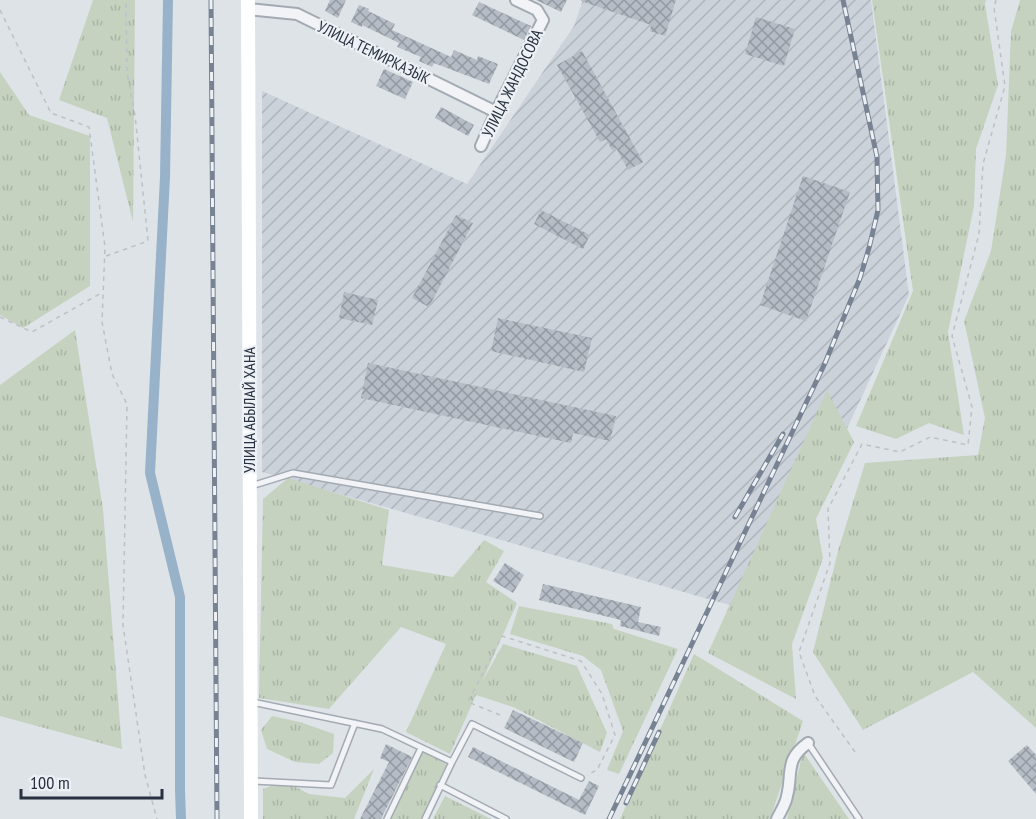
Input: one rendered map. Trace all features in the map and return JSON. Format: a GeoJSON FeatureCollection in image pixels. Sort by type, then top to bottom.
{"type":"FeatureCollection","features":[{"type":"Feature","properties":{"kind":"main road","name":"УЛИЦА АБЫЛАЙ ХАНА"},"geometry":{"type":"LineString","coordinates":[[248,5],[251,819]]}},
{"type":"Feature","properties":{"kind":"street","name":"УЛИЦА ЖАНДОСОВА"},"geometry":{"type":"LineString","coordinates":[[482,146],[496,112],[543,20],[537,10],[516,0]]}},
{"type":"Feature","properties":{"kind":"street","name":"УЛИЦА ТЕМИРКАЗЫК"},"geometry":{"type":"LineString","coordinates":[[248,5],[297,14],[496,112]]}},
{"type":"Feature","properties":{"kind":"street"},"geometry":{"type":"LineString","coordinates":[[777,819],[787,797],[791,761],[808,743]]}},
{"type":"Feature","properties":{"kind":"lane"},"geometry":{"type":"LineString","coordinates":[[250,487],[293,473],[540,516]]}},
{"type":"Feature","properties":{"kind":"lane"},"geometry":{"type":"LineString","coordinates":[[251,701],[382,729],[452,762]]}},
{"type":"Feature","properties":{"kind":"lane"},"geometry":{"type":"LineString","coordinates":[[251,780],[332,785],[355,723]]}},
{"type":"Feature","properties":{"kind":"lane"},"geometry":{"type":"LineString","coordinates":[[424,819],[472,724],[581,778]]}},
{"type":"Feature","properties":{"kind":"lane"},"geometry":{"type":"LineString","coordinates":[[808,743],[859,819]]}},
{"type":"Feature","properties":{"kind":"lane"},"geometry":{"type":"LineString","coordinates":[[387,819],[421,748]]}},
{"type":"Feature","properties":{"kind":"lane"},"geometry":{"type":"LineString","coordinates":[[441,785],[506,819]]}},
{"type":"Feature","properties":{"kind":"path"},"geometry":{"type":"LineString","coordinates":[[105,256],[148,242],[135,115],[127,73],[126,0]]}},
{"type":"Feature","properties":{"kind":"path"},"geometry":{"type":"LineString","coordinates":[[855,752],[814,696],[799,652],[830,563],[828,509],[862,444],[900,452],[930,437],[968,444],[972,407],[952,336],[979,234],[983,164],[1005,86],[994,8],[996,0]]}},
{"type":"Feature","properties":{"kind":"path"},"geometry":{"type":"LineString","coordinates":[[0,10],[51,113],[89,127],[105,247],[102,322],[112,374],[128,404],[123,625],[145,775],[157,819]]}},
{"type":"Feature","properties":{"kind":"path"},"geometry":{"type":"LineString","coordinates":[[0,317],[32,332],[103,292]]}},
{"type":"Feature","properties":{"kind":"path"},"geometry":{"type":"LineString","coordinates":[[500,715],[468,702],[502,636],[581,661],[602,694],[615,735],[597,770],[581,778]]}},
{"type":"Feature","properties":{"kind":"shaded area"},"geometry":{"type":"Polygon","coordinates":[[[583,0],[871,0],[909,295],[761,614],[262,472],[262,91],[467,184],[574,26],[583,0]]]}},
{"type":"Feature","properties":{"kind":"green space"},"geometry":{"type":"Polygon","coordinates":[[[93,0],[135,0],[133,222],[107,118],[59,100],[93,0]]]}},
{"type":"Feature","properties":{"kind":"green space"},"geometry":{"type":"Polygon","coordinates":[[[872,0],[986,0],[998,85],[976,149],[974,206],[948,332],[964,435],[929,423],[896,439],[856,426],[913,291],[872,0]]]}},
{"type":"Feature","properties":{"kind":"green space"},"geometry":{"type":"Polygon","coordinates":[[[1020,0],[1036,0],[1036,728],[973,672],[863,730],[813,652],[838,551],[865,463],[978,455],[985,418],[964,321],[991,251],[1006,155],[1011,31],[1020,0]]]}},
{"type":"Feature","properties":{"kind":"green space"},"geometry":{"type":"Polygon","coordinates":[[[0,72],[29,115],[90,136],[90,286],[23,328],[0,315],[0,72]]]}},
{"type":"Feature","properties":{"kind":"green space"},"geometry":{"type":"Polygon","coordinates":[[[75,330],[103,509],[122,749],[0,716],[0,385],[75,330]]]}},
{"type":"Feature","properties":{"kind":"green space"},"geometry":{"type":"Polygon","coordinates":[[[827,390],[854,442],[816,519],[823,558],[792,644],[796,699],[708,653],[827,390]]]}},
{"type":"Feature","properties":{"kind":"green space"},"geometry":{"type":"Polygon","coordinates":[[[288,478],[389,510],[382,565],[453,577],[484,540],[504,551],[486,582],[517,603],[482,682],[503,644],[577,666],[607,733],[600,752],[513,707],[476,695],[450,754],[406,732],[446,644],[401,627],[329,709],[259,698],[263,499],[288,478]]]}},
{"type":"Feature","properties":{"kind":"green space"},"geometry":{"type":"Polygon","coordinates":[[[519,606],[612,624],[614,629],[678,649],[619,774],[607,770],[623,731],[601,670],[583,656],[510,634],[519,606]]]}},
{"type":"Feature","properties":{"kind":"green space"},"geometry":{"type":"Polygon","coordinates":[[[694,654],[803,721],[770,819],[620,819],[694,654]]]}},
{"type":"Feature","properties":{"kind":"green space"},"geometry":{"type":"Polygon","coordinates":[[[272,716],[300,722],[334,734],[333,753],[319,764],[295,762],[267,749],[261,730],[272,716]]]}},
{"type":"Feature","properties":{"kind":"green space"},"geometry":{"type":"Polygon","coordinates":[[[423,751],[447,763],[421,819],[391,819],[423,751]]]}},
{"type":"Feature","properties":{"kind":"green space"},"geometry":{"type":"Polygon","coordinates":[[[803,752],[849,819],[787,819],[803,752]]]}},
{"type":"Feature","properties":{"kind":"green space"},"geometry":{"type":"Polygon","coordinates":[[[374,769],[354,819],[263,819],[263,789],[285,781],[309,794],[345,798],[374,769]]]}},
{"type":"Feature","properties":{"kind":"green space"},"geometry":{"type":"Polygon","coordinates":[[[445,796],[491,819],[433,819],[445,796]]]}},
{"type":"Feature","properties":{"kind":"building"},"geometry":{"type":"Polygon","coordinates":[[[330,0],[346,0],[338,18],[325,11],[330,0]]]}},
{"type":"Feature","properties":{"kind":"building"},"geometry":{"type":"Polygon","coordinates":[[[536,0],[567,0],[561,12],[536,0]]]}},
{"type":"Feature","properties":{"kind":"building"},"geometry":{"type":"Polygon","coordinates":[[[581,0],[676,0],[665,36],[650,31],[651,25],[581,0]]]}},
{"type":"Feature","properties":{"kind":"building"},"geometry":{"type":"Polygon","coordinates":[[[479,2],[531,26],[524,40],[472,15],[479,2]]]}},
{"type":"Feature","properties":{"kind":"building"},"geometry":{"type":"Polygon","coordinates":[[[359,5],[395,24],[392,30],[451,57],[454,50],[477,60],[478,56],[498,64],[489,84],[434,63],[432,67],[419,61],[421,57],[397,47],[399,43],[351,22],[359,5]]]}},
{"type":"Feature","properties":{"kind":"building"},"geometry":{"type":"Polygon","coordinates":[[[756,17],[795,29],[784,66],[745,54],[756,17]]]}},
{"type":"Feature","properties":{"kind":"building"},"geometry":{"type":"Polygon","coordinates":[[[582,51],[643,162],[628,170],[616,148],[612,150],[606,139],[600,142],[557,65],[582,51]]]}},
{"type":"Feature","properties":{"kind":"building"},"geometry":{"type":"Polygon","coordinates":[[[384,69],[413,82],[405,99],[376,86],[384,69]]]}},
{"type":"Feature","properties":{"kind":"building"},"geometry":{"type":"Polygon","coordinates":[[[441,107],[474,125],[468,136],[435,118],[441,107]]]}},
{"type":"Feature","properties":{"kind":"building"},"geometry":{"type":"Polygon","coordinates":[[[803,176],[850,192],[806,321],[760,305],[803,176]]]}},
{"type":"Feature","properties":{"kind":"building"},"geometry":{"type":"Polygon","coordinates":[[[541,210],[590,235],[583,249],[534,224],[541,210]]]}},
{"type":"Feature","properties":{"kind":"building"},"geometry":{"type":"Polygon","coordinates":[[[456,215],[473,223],[429,307],[412,298],[456,215]]]}},
{"type":"Feature","properties":{"kind":"building"},"geometry":{"type":"Polygon","coordinates":[[[344,292],[378,300],[372,325],[339,318],[344,292]]]}},
{"type":"Feature","properties":{"kind":"building"},"geometry":{"type":"Polygon","coordinates":[[[498,318],[592,338],[584,372],[491,351],[498,318]]]}},
{"type":"Feature","properties":{"kind":"building"},"geometry":{"type":"Polygon","coordinates":[[[368,363],[616,416],[610,441],[573,433],[571,443],[361,398],[368,363]]]}},
{"type":"Feature","properties":{"kind":"building"},"geometry":{"type":"Polygon","coordinates":[[[505,563],[524,575],[513,593],[493,581],[505,563]]]}},
{"type":"Feature","properties":{"kind":"building"},"geometry":{"type":"Polygon","coordinates":[[[543,584],[641,607],[638,622],[661,627],[659,636],[620,626],[621,620],[539,600],[543,584]]]}},
{"type":"Feature","properties":{"kind":"building"},"geometry":{"type":"Polygon","coordinates":[[[513,710],[583,743],[574,762],[504,728],[513,710]]]}},
{"type":"Feature","properties":{"kind":"building"},"geometry":{"type":"Polygon","coordinates":[[[386,744],[412,757],[381,819],[360,819],[389,762],[380,758],[386,744]]]}},
{"type":"Feature","properties":{"kind":"building"},"geometry":{"type":"Polygon","coordinates":[[[1027,745],[1036,755],[1036,794],[1008,761],[1027,745]]]}},
{"type":"Feature","properties":{"kind":"building"},"geometry":{"type":"Polygon","coordinates":[[[473,747],[579,800],[589,781],[599,786],[585,815],[468,757],[473,747]]]}},
{"type":"Feature","properties":{"kind":"waterway"},"geometry":{"type":"LineString","coordinates":[[168,0],[165,177],[150,473],[180,597],[181,819]]}},
{"type":"Feature","properties":{"kind":"railway"},"geometry":{"type":"LineString","coordinates":[[211,0],[217,819]]}},
{"type":"Feature","properties":{"kind":"railway"},"geometry":{"type":"LineString","coordinates":[[609,819],[825,363],[860,278],[869,248],[878,210],[877,157],[843,0]]}},
{"type":"Feature","properties":{"kind":"railway"},"geometry":{"type":"LineString","coordinates":[[735,517],[783,434]]}},
{"type":"Feature","properties":{"kind":"railway"},"geometry":{"type":"LineString","coordinates":[[626,803],[659,732]]}}]}
